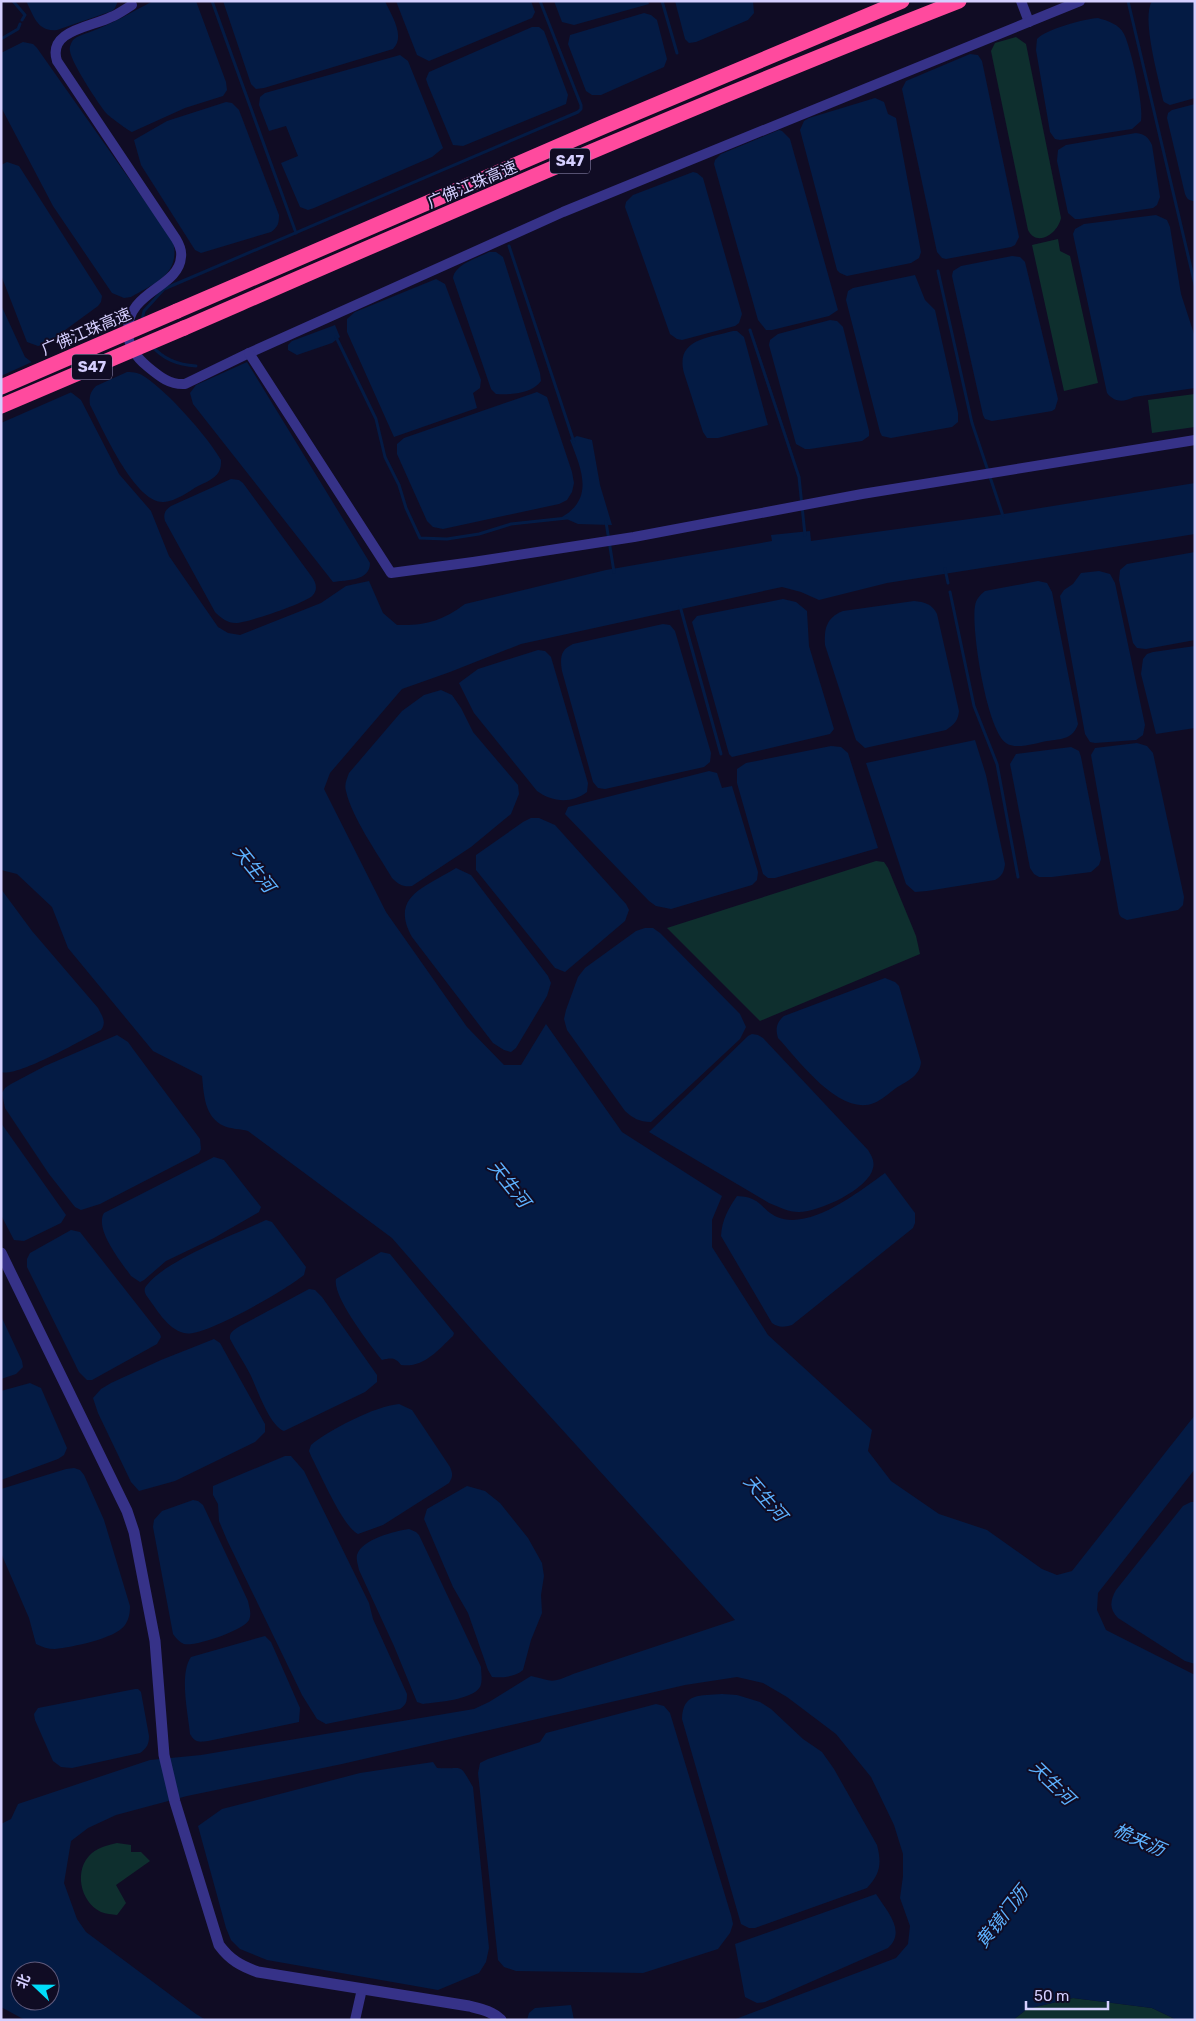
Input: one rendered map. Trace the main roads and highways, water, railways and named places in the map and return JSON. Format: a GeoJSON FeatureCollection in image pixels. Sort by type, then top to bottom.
{"type":"FeatureCollection","features":[{"type":"Feature","properties":{"kind":"highway","name":"广佛江珠高速"},"geometry":{"type":"LineString","coordinates":[[1,387],[614,122],[902,1]]}},
{"type":"Feature","properties":{"kind":"highway","name":"广佛江珠高速"},"geometry":{"type":"LineString","coordinates":[[1,406],[612,143],[959,1]]}},
{"type":"Feature","properties":{"kind":"water"},"geometry":{"type":"Polygon","coordinates":[[[26,1],[118,1],[112,11],[57,30],[50,30],[37,22],[26,1]]]}},
{"type":"Feature","properties":{"kind":"water"},"geometry":{"type":"Polygon","coordinates":[[[153,1],[196,1],[226,82],[227,90],[223,96],[185,108],[132,132],[103,109],[75,64],[70,47],[73,40],[77,37],[114,22],[153,1]]]}},
{"type":"Feature","properties":{"kind":"water"},"geometry":{"type":"Polygon","coordinates":[[[223,1],[385,1],[398,32],[397,44],[393,49],[256,89],[251,84],[223,1]]]}},
{"type":"Feature","properties":{"kind":"water"},"geometry":{"type":"Polygon","coordinates":[[[396,1],[531,1],[535,12],[532,18],[429,61],[417,55],[396,1]]]}},
{"type":"Feature","properties":{"kind":"water"},"geometry":{"type":"Polygon","coordinates":[[[554,1],[648,1],[649,4],[574,25],[562,22],[554,1]]]}},
{"type":"Feature","properties":{"kind":"water"},"geometry":{"type":"Polygon","coordinates":[[[675,1],[753,1],[754,13],[748,20],[696,42],[689,43],[685,39],[675,1]]]}},
{"type":"Feature","properties":{"kind":"water"},"geometry":{"type":"Polygon","coordinates":[[[1152,1],[1195,1],[1195,98],[1170,105],[1163,100],[1150,34],[1149,9],[1152,1]]]}},
{"type":"Feature","properties":{"kind":"water"},"geometry":{"type":"Polygon","coordinates":[[[644,13],[651,15],[657,20],[667,59],[664,67],[601,95],[592,95],[586,91],[568,44],[570,35],[644,13]]]}},
{"type":"Feature","properties":{"kind":"water"},"geometry":{"type":"Polygon","coordinates":[[[1098,18],[1116,25],[1124,34],[1136,77],[1141,103],[1141,121],[1132,129],[1060,140],[1055,139],[1050,132],[1036,50],[1037,39],[1057,28],[1075,22],[1098,18]]]}},
{"type":"Feature","properties":{"kind":"water"},"geometry":{"type":"Polygon","coordinates":[[[532,27],[539,27],[544,31],[568,95],[566,104],[463,146],[453,145],[426,79],[429,72],[532,27]]]}},
{"type":"Feature","properties":{"kind":"water"},"geometry":{"type":"Polygon","coordinates":[[[23,42],[33,44],[37,48],[173,241],[173,262],[170,270],[157,282],[131,297],[124,298],[112,293],[53,206],[1,107],[1,53],[23,42]]]}},
{"type":"Feature","properties":{"kind":"water"},"geometry":{"type":"Polygon","coordinates":[[[970,54],[978,55],[982,61],[1019,237],[1015,245],[1011,247],[946,259],[942,258],[937,252],[902,89],[906,81],[970,54]]]}},
{"type":"Feature","properties":{"kind":"water"},"geometry":{"type":"Polygon","coordinates":[[[400,55],[408,61],[443,148],[432,157],[314,208],[308,210],[300,207],[281,163],[298,156],[286,126],[269,131],[259,105],[260,97],[265,93],[400,55]]]}},
{"type":"Feature","properties":{"kind":"water"},"geometry":{"type":"Polygon","coordinates":[[[875,98],[884,102],[888,114],[896,118],[921,252],[919,258],[911,263],[847,276],[837,270],[800,130],[804,121],[809,118],[875,98]]]}},
{"type":"Feature","properties":{"kind":"water"},"geometry":{"type":"Polygon","coordinates":[[[226,102],[232,103],[239,110],[279,215],[279,220],[277,227],[271,232],[201,253],[195,250],[141,165],[134,140],[167,121],[226,102]]]}},
{"type":"Feature","properties":{"kind":"water"},"geometry":{"type":"Polygon","coordinates":[[[1195,104],[1195,201],[1191,201],[1185,194],[1167,118],[1168,113],[1172,110],[1195,104]]]}},
{"type":"Feature","properties":{"kind":"water"},"geometry":{"type":"Polygon","coordinates":[[[779,130],[790,139],[838,310],[829,316],[766,330],[758,320],[714,164],[721,154],[779,130]]]}},
{"type":"Feature","properties":{"kind":"water"},"geometry":{"type":"Polygon","coordinates":[[[1136,133],[1146,136],[1152,145],[1160,197],[1157,205],[1153,208],[1075,219],[1068,213],[1057,161],[1058,150],[1066,145],[1136,133]]]}},
{"type":"Feature","properties":{"kind":"water"},"geometry":{"type":"Polygon","coordinates":[[[7,162],[19,166],[102,296],[98,306],[46,344],[38,346],[27,342],[1,275],[1,165],[7,162]]]}},
{"type":"Feature","properties":{"kind":"water"},"geometry":{"type":"Polygon","coordinates":[[[693,172],[703,178],[742,314],[739,323],[735,326],[682,340],[670,334],[625,207],[626,202],[633,195],[693,172]]]}},
{"type":"Feature","properties":{"kind":"water"},"geometry":{"type":"Polygon","coordinates":[[[1156,215],[1167,220],[1170,227],[1181,294],[1195,337],[1195,388],[1134,397],[1123,401],[1116,400],[1107,393],[1073,234],[1075,229],[1084,224],[1156,215]]]}},
{"type":"Feature","properties":{"kind":"water"},"geometry":{"type":"Polygon","coordinates":[[[489,252],[496,252],[503,257],[540,373],[541,381],[537,385],[520,393],[496,394],[491,389],[453,278],[462,265],[489,252]]]}},
{"type":"Feature","properties":{"kind":"water"},"geometry":{"type":"Polygon","coordinates":[[[1012,256],[1020,257],[1025,262],[1058,399],[1055,409],[1052,411],[992,421],[985,419],[983,415],[952,276],[953,271],[961,266],[1012,256]]]}},
{"type":"Feature","properties":{"kind":"water"},"geometry":{"type":"Polygon","coordinates":[[[915,275],[925,300],[935,310],[958,413],[958,422],[952,427],[891,438],[882,436],[880,432],[846,300],[848,291],[853,288],[915,275]]]}},
{"type":"Feature","properties":{"kind":"water"},"geometry":{"type":"Polygon","coordinates":[[[436,279],[445,284],[481,380],[480,388],[473,393],[477,408],[394,437],[347,332],[347,319],[355,312],[436,279]]]}},
{"type":"Feature","properties":{"kind":"water"},"geometry":{"type":"Polygon","coordinates":[[[1,305],[25,357],[81,400],[119,474],[151,511],[169,556],[218,627],[228,633],[240,635],[321,603],[346,586],[369,581],[383,613],[397,625],[416,625],[449,615],[465,604],[606,570],[772,541],[771,535],[810,531],[811,541],[991,516],[1195,483],[1195,534],[887,583],[819,600],[801,592],[782,587],[521,644],[402,689],[330,773],[324,789],[386,912],[467,1027],[504,1065],[521,1065],[546,1024],[622,1132],[722,1196],[712,1220],[712,1247],[768,1335],[872,1430],[868,1451],[891,1481],[939,1514],[987,1530],[1042,1569],[1057,1575],[1072,1571],[1195,1415],[1195,1469],[1098,1593],[1097,1610],[1106,1630],[1195,1675],[1195,2020],[1177,2020],[1152,2008],[1073,1998],[1027,2009],[1013,2020],[733,2020],[896,1958],[908,1944],[910,1926],[900,1898],[903,1854],[894,1825],[871,1777],[836,1734],[787,1697],[763,1683],[737,1677],[685,1685],[342,1764],[187,1796],[116,1815],[88,1828],[71,1841],[64,1883],[77,1919],[86,1932],[206,2020],[25,2020],[1,2007],[1,1824],[11,1819],[18,1804],[150,1760],[201,1755],[474,1709],[531,1676],[552,1681],[560,1679],[735,1620],[479,1338],[392,1238],[248,1131],[226,1127],[212,1117],[206,1104],[202,1076],[153,1051],[68,948],[52,907],[17,874],[1,870],[1,305]]]}},
{"type":"Feature","properties":{"kind":"water"},"geometry":{"type":"Polygon","coordinates":[[[830,320],[837,321],[843,327],[869,436],[862,441],[805,449],[796,444],[769,345],[770,340],[778,334],[830,320]]]}},
{"type":"Feature","properties":{"kind":"water"},"geometry":{"type":"Polygon","coordinates":[[[335,325],[340,337],[332,343],[297,355],[288,350],[288,345],[292,341],[335,325]]]}},
{"type":"Feature","properties":{"kind":"water"},"geometry":{"type":"Polygon","coordinates":[[[737,331],[744,337],[768,425],[718,438],[707,438],[703,432],[684,373],[682,362],[684,353],[689,347],[704,338],[737,331]]]}},
{"type":"Feature","properties":{"kind":"water"},"geometry":{"type":"Polygon","coordinates":[[[247,362],[370,563],[369,569],[362,576],[351,580],[333,582],[193,404],[190,393],[196,385],[247,362]]]}},
{"type":"Feature","properties":{"kind":"water"},"geometry":{"type":"Polygon","coordinates":[[[127,372],[141,375],[154,384],[197,427],[221,460],[220,470],[215,477],[177,498],[164,502],[153,499],[131,479],[111,447],[90,405],[91,393],[96,386],[127,372]]]}},
{"type":"Feature","properties":{"kind":"water"},"geometry":{"type":"Polygon","coordinates":[[[537,392],[547,397],[572,472],[574,483],[572,492],[567,500],[559,504],[443,529],[433,527],[427,521],[397,454],[397,444],[404,438],[537,392]]]}},
{"type":"Feature","properties":{"kind":"water"},"geometry":{"type":"Polygon","coordinates":[[[577,436],[592,440],[600,485],[612,525],[578,524],[562,517],[579,501],[582,492],[581,472],[570,440],[577,436]]]}},
{"type":"Feature","properties":{"kind":"water"},"geometry":{"type":"Polygon","coordinates":[[[231,479],[239,480],[243,483],[312,577],[316,586],[313,595],[300,603],[236,623],[224,620],[215,612],[164,516],[171,506],[231,479]]]}},
{"type":"Feature","properties":{"kind":"water"},"geometry":{"type":"Polygon","coordinates":[[[1195,552],[1195,640],[1146,649],[1137,648],[1133,643],[1119,580],[1120,570],[1127,564],[1195,552]]]}},
{"type":"Feature","properties":{"kind":"water"},"geometry":{"type":"Polygon","coordinates":[[[1099,571],[1110,574],[1115,583],[1145,725],[1143,735],[1136,740],[1095,743],[1090,742],[1085,734],[1060,596],[1064,590],[1073,584],[1081,573],[1099,571]]]}},
{"type":"Feature","properties":{"kind":"water"},"geometry":{"type":"Polygon","coordinates":[[[1038,581],[1047,583],[1052,592],[1078,724],[1073,733],[1062,739],[1015,746],[1006,743],[999,734],[987,700],[975,636],[975,606],[978,597],[985,591],[1038,581]]]}},
{"type":"Feature","properties":{"kind":"water"},"geometry":{"type":"Polygon","coordinates":[[[783,599],[796,602],[807,611],[809,646],[834,729],[830,734],[732,757],[729,754],[692,622],[697,616],[783,599]]]}},
{"type":"Feature","properties":{"kind":"water"},"geometry":{"type":"Polygon","coordinates":[[[914,601],[928,604],[937,614],[959,711],[958,717],[954,724],[946,730],[865,748],[856,740],[825,645],[827,625],[833,617],[843,611],[914,601]]]}},
{"type":"Feature","properties":{"kind":"water"},"geometry":{"type":"Polygon","coordinates":[[[663,624],[670,625],[675,631],[711,753],[710,762],[704,767],[605,789],[598,788],[593,782],[562,671],[563,652],[573,644],[663,624]]]}},
{"type":"Feature","properties":{"kind":"water"},"geometry":{"type":"Polygon","coordinates":[[[1195,646],[1195,728],[1156,734],[1141,674],[1143,659],[1147,654],[1153,652],[1195,646]]]}},
{"type":"Feature","properties":{"kind":"water"},"geometry":{"type":"Polygon","coordinates":[[[538,650],[545,651],[551,657],[588,783],[587,792],[568,800],[555,799],[537,791],[474,713],[459,683],[478,669],[538,650]]]}},
{"type":"Feature","properties":{"kind":"water"},"geometry":{"type":"Polygon","coordinates":[[[441,690],[452,695],[473,732],[518,785],[519,794],[511,814],[471,847],[412,886],[404,886],[392,878],[366,836],[349,802],[345,788],[349,773],[402,711],[424,695],[441,690]]]}},
{"type":"Feature","properties":{"kind":"water"},"geometry":{"type":"Polygon","coordinates":[[[975,740],[986,775],[1005,864],[1003,872],[995,880],[915,892],[906,884],[866,763],[975,740]]]}},
{"type":"Feature","properties":{"kind":"water"},"geometry":{"type":"Polygon","coordinates":[[[1137,743],[1147,746],[1153,753],[1184,897],[1183,905],[1178,910],[1127,920],[1119,914],[1091,755],[1095,748],[1137,743]]]}},
{"type":"Feature","properties":{"kind":"water"},"geometry":{"type":"Polygon","coordinates":[[[831,746],[841,747],[848,753],[878,848],[775,878],[768,878],[763,874],[737,783],[737,769],[746,763],[831,746]]]}},
{"type":"Feature","properties":{"kind":"water"},"geometry":{"type":"Polygon","coordinates":[[[1071,747],[1079,751],[1081,757],[1101,859],[1099,865],[1091,872],[1039,877],[1030,868],[1010,764],[1016,754],[1071,747]]]}},
{"type":"Feature","properties":{"kind":"water"},"geometry":{"type":"Polygon","coordinates":[[[709,771],[717,773],[722,788],[732,786],[758,872],[757,880],[752,885],[671,909],[656,906],[565,814],[568,807],[709,771]]]}},
{"type":"Feature","properties":{"kind":"water"},"geometry":{"type":"Polygon","coordinates":[[[531,818],[539,818],[555,825],[626,904],[629,910],[625,921],[565,972],[555,968],[476,870],[476,855],[531,818]]]}},
{"type":"Feature","properties":{"kind":"water"},"geometry":{"type":"Polygon","coordinates":[[[456,868],[471,875],[548,976],[551,983],[547,996],[516,1048],[511,1052],[493,1043],[412,937],[406,923],[405,912],[408,902],[414,894],[456,868]]]}},
{"type":"Feature","properties":{"kind":"water"},"geometry":{"type":"Polygon","coordinates":[[[1,889],[32,931],[98,1008],[104,1022],[101,1030],[50,1057],[9,1072],[1,1072],[1,889]]]}},
{"type":"Feature","properties":{"kind":"water"},"geometry":{"type":"Polygon","coordinates":[[[653,928],[660,933],[740,1014],[746,1027],[740,1039],[651,1122],[636,1119],[625,1111],[567,1030],[564,1019],[578,977],[585,968],[636,931],[653,928]]]}},
{"type":"Feature","properties":{"kind":"water"},"geometry":{"type":"Polygon","coordinates":[[[885,978],[899,986],[921,1062],[920,1067],[916,1075],[874,1103],[861,1105],[847,1102],[820,1084],[808,1071],[778,1038],[777,1026],[784,1016],[885,978]]]}},
{"type":"Feature","properties":{"kind":"water"},"geometry":{"type":"Polygon","coordinates":[[[752,1034],[763,1038],[868,1150],[873,1161],[873,1168],[869,1176],[863,1184],[842,1198],[808,1211],[795,1212],[784,1209],[769,1203],[649,1132],[752,1034]]]}},
{"type":"Feature","properties":{"kind":"water"},"geometry":{"type":"Polygon","coordinates":[[[117,1035],[128,1042],[200,1139],[201,1149],[199,1153],[100,1204],[81,1210],[75,1207],[49,1174],[5,1108],[2,1093],[11,1084],[45,1066],[117,1035]]]}},
{"type":"Feature","properties":{"kind":"water"},"geometry":{"type":"Polygon","coordinates":[[[1,1123],[66,1215],[61,1223],[24,1241],[14,1240],[1,1215],[1,1123]]]}},
{"type":"Feature","properties":{"kind":"water"},"geometry":{"type":"Polygon","coordinates":[[[214,1157],[224,1160],[261,1207],[259,1212],[214,1238],[166,1261],[140,1282],[131,1276],[110,1246],[103,1228],[102,1220],[104,1213],[214,1157]]]}},
{"type":"Feature","properties":{"kind":"water"},"geometry":{"type":"Polygon","coordinates":[[[885,1173],[915,1213],[913,1228],[792,1325],[782,1327],[772,1323],[721,1236],[726,1215],[737,1196],[756,1201],[777,1217],[790,1220],[804,1219],[819,1214],[849,1199],[885,1173]]]}},
{"type":"Feature","properties":{"kind":"water"},"geometry":{"type":"Polygon","coordinates":[[[266,1220],[272,1222],[306,1267],[304,1275],[281,1291],[244,1312],[194,1333],[178,1331],[167,1323],[146,1295],[145,1287],[169,1266],[185,1257],[266,1220]]]}},
{"type":"Feature","properties":{"kind":"water"},"geometry":{"type":"Polygon","coordinates":[[[71,1230],[80,1232],[161,1337],[157,1344],[92,1380],[87,1380],[79,1372],[27,1267],[27,1259],[30,1253],[71,1230]]]}},
{"type":"Feature","properties":{"kind":"water"},"geometry":{"type":"Polygon","coordinates":[[[381,1252],[390,1254],[454,1333],[436,1353],[417,1364],[401,1365],[393,1359],[382,1360],[353,1321],[336,1287],[336,1279],[381,1252]]]}},
{"type":"Feature","properties":{"kind":"water"},"geometry":{"type":"Polygon","coordinates":[[[309,1289],[315,1290],[322,1297],[377,1375],[377,1382],[365,1392],[284,1431],[273,1422],[268,1414],[250,1374],[230,1339],[230,1335],[232,1331],[240,1326],[309,1289]]]}},
{"type":"Feature","properties":{"kind":"water"},"geometry":{"type":"Polygon","coordinates":[[[1,1316],[23,1367],[16,1374],[1,1379],[1,1316]]]}},
{"type":"Feature","properties":{"kind":"water"},"geometry":{"type":"Polygon","coordinates":[[[214,1339],[220,1343],[265,1424],[265,1432],[255,1442],[175,1481],[139,1491],[131,1482],[98,1413],[93,1398],[101,1389],[111,1383],[161,1360],[214,1339]]]}},
{"type":"Feature","properties":{"kind":"water"},"geometry":{"type":"Polygon","coordinates":[[[30,1383],[41,1388],[67,1448],[64,1455],[58,1459],[1,1480],[1,1391],[30,1383]]]}},
{"type":"Feature","properties":{"kind":"water"},"geometry":{"type":"Polygon","coordinates":[[[399,1404],[412,1410],[450,1467],[452,1477],[449,1483],[383,1525],[358,1534],[339,1511],[309,1451],[311,1445],[340,1426],[378,1409],[399,1404]]]}},
{"type":"Feature","properties":{"kind":"water"},"geometry":{"type":"Polygon","coordinates":[[[285,1456],[291,1456],[304,1471],[369,1603],[373,1619],[407,1694],[406,1703],[400,1709],[326,1724],[317,1719],[302,1695],[227,1540],[219,1521],[218,1504],[213,1495],[213,1486],[285,1456]]]}},
{"type":"Feature","properties":{"kind":"water"},"geometry":{"type":"Polygon","coordinates":[[[74,1468],[80,1470],[84,1475],[104,1520],[130,1606],[129,1614],[125,1625],[120,1630],[103,1638],[82,1644],[50,1649],[36,1644],[29,1618],[1,1553],[1,1489],[74,1468]]]}},
{"type":"Feature","properties":{"kind":"water"},"geometry":{"type":"Polygon","coordinates":[[[467,1486],[485,1491],[500,1503],[528,1538],[542,1563],[544,1576],[541,1595],[542,1613],[531,1640],[523,1670],[508,1676],[492,1677],[488,1670],[468,1613],[453,1587],[424,1519],[427,1509],[467,1486]]]}},
{"type":"Feature","properties":{"kind":"water"},"geometry":{"type":"Polygon","coordinates":[[[193,1500],[203,1505],[248,1601],[250,1615],[249,1620],[245,1624],[229,1633],[198,1643],[184,1644],[173,1634],[153,1527],[154,1520],[162,1511],[193,1500]]]}},
{"type":"Feature","properties":{"kind":"water"},"geometry":{"type":"Polygon","coordinates":[[[1195,1502],[1195,1664],[1185,1661],[1118,1618],[1111,1605],[1116,1590],[1183,1506],[1195,1502]]]}},
{"type":"Feature","properties":{"kind":"water"},"geometry":{"type":"Polygon","coordinates":[[[409,1529],[419,1535],[481,1667],[482,1680],[480,1687],[470,1695],[462,1698],[423,1704],[417,1702],[359,1570],[357,1555],[365,1544],[388,1534],[409,1529]]]}},
{"type":"Feature","properties":{"kind":"water"},"geometry":{"type":"Polygon","coordinates":[[[265,1636],[271,1642],[300,1708],[299,1722],[208,1741],[200,1742],[196,1740],[190,1734],[185,1694],[187,1664],[191,1657],[265,1636]]]}},
{"type":"Feature","properties":{"kind":"water"},"geometry":{"type":"Polygon","coordinates":[[[135,1689],[141,1692],[149,1736],[147,1746],[140,1753],[72,1768],[61,1767],[53,1761],[35,1720],[34,1714],[38,1708],[135,1689]]]}},
{"type":"Feature","properties":{"kind":"water"},"geometry":{"type":"Polygon","coordinates":[[[722,1694],[737,1695],[760,1702],[771,1709],[803,1739],[822,1752],[834,1769],[877,1845],[879,1868],[875,1878],[867,1888],[755,1928],[749,1928],[741,1924],[682,1719],[683,1710],[689,1700],[694,1697],[722,1694]]]}},
{"type":"Feature","properties":{"kind":"water"},"geometry":{"type":"Polygon","coordinates":[[[656,1704],[664,1706],[670,1713],[731,1915],[733,1924],[730,1933],[718,1949],[643,1973],[516,1971],[504,1967],[498,1960],[478,1773],[480,1763],[540,1742],[546,1733],[656,1704]]]}},
{"type":"Feature","properties":{"kind":"water"},"geometry":{"type":"Polygon","coordinates":[[[433,1762],[437,1768],[459,1768],[465,1773],[473,1787],[489,1948],[486,1962],[479,1973],[438,1990],[267,1960],[240,1949],[231,1940],[198,1826],[222,1809],[360,1773],[433,1762]]]}},
{"type":"Feature","properties":{"kind":"water"},"geometry":{"type":"Polygon","coordinates":[[[876,1894],[893,1921],[895,1928],[896,1935],[888,1948],[765,2002],[757,2003],[745,1997],[735,1944],[876,1894]]]}},
{"type":"Feature","properties":{"kind":"water"},"geometry":{"type":"Polygon","coordinates":[[[571,2005],[574,2020],[527,2020],[529,2013],[535,2008],[571,2005]]]}},
{"type":"Feature","properties":{"kind":"waterway"},"geometry":{"type":"LineString","coordinates":[[13,1],[25,15],[22,20]]}},
{"type":"Feature","properties":{"kind":"waterway"},"geometry":{"type":"LineString","coordinates":[[212,1],[296,233]]}},
{"type":"Feature","properties":{"kind":"waterway"},"geometry":{"type":"LineString","coordinates":[[142,320],[144,311],[164,289],[578,112],[581,109],[581,105],[540,1]]}},
{"type":"Feature","properties":{"kind":"waterway"},"geometry":{"type":"LineString","coordinates":[[662,1],[677,53]]}},
{"type":"Feature","properties":{"kind":"waterway"},"geometry":{"type":"LineString","coordinates":[[1128,1],[1195,285]]}},
{"type":"Feature","properties":{"kind":"waterway"},"geometry":{"type":"LineString","coordinates":[[1,39],[18,29],[20,24]]}},
{"type":"Feature","properties":{"kind":"waterway"},"geometry":{"type":"LineString","coordinates":[[509,246],[574,442]]}},
{"type":"Feature","properties":{"kind":"waterway"},"geometry":{"type":"LineString","coordinates":[[938,271],[972,423],[1003,516]]}},
{"type":"Feature","properties":{"kind":"waterway"},"geometry":{"type":"LineString","coordinates":[[750,330],[799,477],[805,535]]}},
{"type":"Feature","properties":{"kind":"waterway"},"geometry":{"type":"LineString","coordinates":[[336,337],[376,419],[385,457],[399,485],[406,508],[420,538],[447,539],[479,534],[511,524],[567,518]]}},
{"type":"Feature","properties":{"kind":"waterway"},"geometry":{"type":"LineString","coordinates":[[152,346],[156,351],[172,360],[196,366]]}},
{"type":"Feature","properties":{"kind":"waterway"},"geometry":{"type":"LineString","coordinates":[[606,522],[614,572]]}},
{"type":"Feature","properties":{"kind":"waterway"},"geometry":{"type":"LineString","coordinates":[[945,569],[948,583]]}},
{"type":"Feature","properties":{"kind":"waterway"},"geometry":{"type":"LineString","coordinates":[[950,592],[974,706],[997,764],[1018,877]]}},
{"type":"Feature","properties":{"kind":"waterway"},"geometry":{"type":"LineString","coordinates":[[680,606],[721,754]]}},
{"type":"Feature","properties":{"kind":"water label","name":"天生河"},"geometry":{"type":"Point","coordinates":[254,869]}},
{"type":"Feature","properties":{"kind":"water label","name":"天生河"},"geometry":{"type":"Point","coordinates":[509,1184]}},
{"type":"Feature","properties":{"kind":"water label","name":"天生河"},"geometry":{"type":"Point","coordinates":[765,1498]}},
{"type":"Feature","properties":{"kind":"water label","name":"天生河"},"geometry":{"type":"Point","coordinates":[1052,1783]}},
{"type":"Feature","properties":{"kind":"water label","name":"桅夹沥"},"geometry":{"type":"Point","coordinates":[1139,1840]}},
{"type":"Feature","properties":{"kind":"water label","name":"黄镜门沥"},"geometry":{"type":"Point","coordinates":[1002,1917]}}]}
